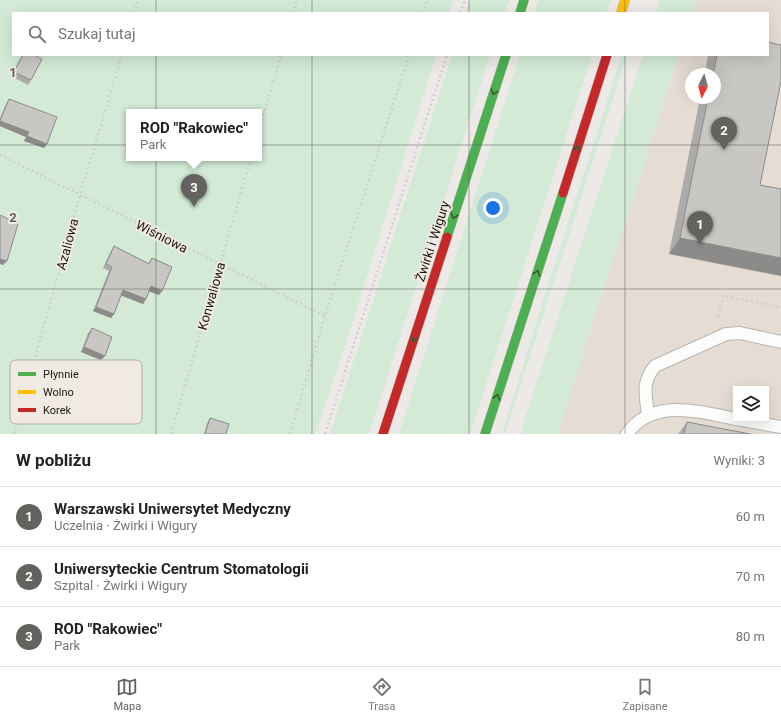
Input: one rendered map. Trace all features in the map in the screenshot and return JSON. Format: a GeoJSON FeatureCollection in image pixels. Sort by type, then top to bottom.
{"type":"FeatureCollection","features":[{"type":"Feature","properties":{"kind":"main road"},"geometry":{"type":"LineString","coordinates":[[520,12],[524,0]]}},
{"type":"Feature","properties":{"kind":"main road"},"geometry":{"type":"LineString","coordinates":[[621,12],[625,0]]}},
{"type":"Feature","properties":{"kind":"main road","name":"Żwirki i Wigury"},"geometry":{"type":"LineString","coordinates":[[383,434],[506,56]]}},
{"type":"Feature","properties":{"kind":"main road"},"geometry":{"type":"LineString","coordinates":[[485,434],[607,56]]}},
{"type":"Feature","properties":{"kind":"lane"},"geometry":{"type":"LineString","coordinates":[[648,415],[645,384],[648,374],[655,366],[726,334],[740,334],[781,342]]}},
{"type":"Feature","properties":{"kind":"lane"},"geometry":{"type":"LineString","coordinates":[[627,434],[633,426],[648,415],[667,409],[690,410],[733,418]]}},
{"type":"Feature","properties":{"kind":"lane"},"geometry":{"type":"LineString","coordinates":[[753,422],[781,427]]}},
{"type":"Feature","properties":{"kind":"path"},"geometry":{"type":"LineString","coordinates":[[134,12],[138,0]]}},
{"type":"Feature","properties":{"kind":"path"},"geometry":{"type":"LineString","coordinates":[[293,12],[297,0]]}},
{"type":"Feature","properties":{"kind":"path"},"geometry":{"type":"LineString","coordinates":[[423,12],[427,0]]}},
{"type":"Feature","properties":{"kind":"path"},"geometry":{"type":"LineString","coordinates":[[460,12],[464,0]]}},
{"type":"Feature","properties":{"kind":"path","name":"Azaliowa"},"geometry":{"type":"LineString","coordinates":[[34,360],[80,195],[122,56]]}},
{"type":"Feature","properties":{"kind":"path"},"geometry":{"type":"LineString","coordinates":[[262,120],[281,56]]}},
{"type":"Feature","properties":{"kind":"path"},"geometry":{"type":"LineString","coordinates":[[290,434],[325,316],[409,56]]}},
{"type":"Feature","properties":{"kind":"path"},"geometry":{"type":"LineString","coordinates":[[325,434],[447,56]]}},
{"type":"Feature","properties":{"kind":"path","name":"Wiśniowa"},"geometry":{"type":"LineString","coordinates":[[0,155],[325,316]]}},
{"type":"Feature","properties":{"kind":"path","name":"Konwaliowa"},"geometry":{"type":"LineString","coordinates":[[171,434],[250,161]]}},
{"type":"Feature","properties":{"kind":"path","name":"Azaliowa"},"geometry":{"type":"LineString","coordinates":[[14,434],[17,424]]}},
{"type":"Feature","properties":{"kind":"shaded area"},"geometry":{"type":"Polygon","coordinates":[[[697,0],[781,0],[781,434],[557,434],[679,56],[769,56],[769,12],[693,12],[697,0]]]}},
{"type":"Feature","properties":{"kind":"green space"},"geometry":{"type":"Polygon","coordinates":[[[0,0],[453,0],[449,12],[12,12],[12,56],[436,56],[341,359],[315,434],[0,434],[0,0]]]}},
{"type":"Feature","properties":{"kind":"green space"},"geometry":{"type":"Polygon","coordinates":[[[470,0],[509,0],[504,12],[466,12],[470,0]]]}},
{"type":"Feature","properties":{"kind":"green space"},"geometry":{"type":"Polygon","coordinates":[[[538,0],[610,0],[606,12],[534,12],[538,0]]]}},
{"type":"Feature","properties":{"kind":"green space"},"geometry":{"type":"Polygon","coordinates":[[[660,0],[697,0],[693,12],[656,12],[660,0]]]}},
{"type":"Feature","properties":{"kind":"green space"},"geometry":{"type":"Polygon","coordinates":[[[452,56],[490,56],[369,434],[330,434],[452,56]]]}},
{"type":"Feature","properties":{"kind":"green space"},"geometry":{"type":"Polygon","coordinates":[[[520,56],[592,56],[470,434],[399,434],[520,56]]]}},
{"type":"Feature","properties":{"kind":"green space"},"geometry":{"type":"Polygon","coordinates":[[[622,56],[627,56],[505,434],[502,434],[622,56]]]}},
{"type":"Feature","properties":{"kind":"green space"},"geometry":{"type":"Polygon","coordinates":[[[643,56],[679,56],[557,434],[520,434],[643,56]]]}},
{"type":"Feature","properties":{"kind":"building"},"geometry":{"type":"Polygon","coordinates":[[[769,42],[781,45],[781,81],[760,185],[781,189],[781,258],[680,238],[707,104],[721,104],[721,68],[714,68],[717,56],[769,56],[769,42]]]}},
{"type":"Feature","properties":{"kind":"building"},"geometry":{"type":"Polygon","coordinates":[[[22,56],[36,56],[42,59],[31,80],[14,72],[22,56]]]}},
{"type":"Feature","properties":{"kind":"building"},"geometry":{"type":"Polygon","coordinates":[[[9,99],[57,117],[47,144],[27,136],[29,132],[0,121],[9,99]]]}},
{"type":"Feature","properties":{"kind":"building"},"geometry":{"type":"Polygon","coordinates":[[[0,215],[18,224],[7,261],[0,259],[0,215]]]}},
{"type":"Feature","properties":{"kind":"building"},"geometry":{"type":"Polygon","coordinates":[[[114,246],[149,264],[152,258],[172,267],[162,291],[151,286],[146,299],[123,290],[114,314],[96,307],[112,267],[106,264],[114,246]]]}},
{"type":"Feature","properties":{"kind":"building"},"geometry":{"type":"Polygon","coordinates":[[[92,328],[112,337],[105,356],[84,347],[92,328]]]}},
{"type":"Feature","properties":{"kind":"building"},"geometry":{"type":"Polygon","coordinates":[[[210,418],[229,424],[226,434],[205,434],[210,418]]]}},
{"type":"Feature","properties":{"kind":"building"},"geometry":{"type":"Polygon","coordinates":[[[687,422],[750,434],[684,434],[687,422]]]}},
{"type":"Feature","properties":{"kind":"traffic: fast"},"geometry":{"type":"LineString","coordinates":[[520,12],[524,0]]}},
{"type":"Feature","properties":{"kind":"traffic: fast"},"geometry":{"type":"LineString","coordinates":[[447,237],[506,56]]}},
{"type":"Feature","properties":{"kind":"traffic: fast"},"geometry":{"type":"LineString","coordinates":[[485,434],[563,193]]}},
{"type":"Feature","properties":{"kind":"traffic: slow"},"geometry":{"type":"LineString","coordinates":[[621,12],[625,0]]}},
{"type":"Feature","properties":{"kind":"traffic: jam"},"geometry":{"type":"LineString","coordinates":[[563,193],[607,56]]}},
{"type":"Feature","properties":{"kind":"traffic: jam"},"geometry":{"type":"LineString","coordinates":[[383,434],[447,237]]}},
{"type":"Feature","properties":{"kind":"place","name":"Uniwersyteckie Centrum Stomatologii"},"geometry":{"type":"Point","coordinates":[724,150]}},
{"type":"Feature","properties":{"kind":"place","name":"ROD \"Rakowiec\""},"geometry":{"type":"Point","coordinates":[194,207]}},
{"type":"Feature","properties":{"kind":"place","name":"Warszawski Uniwersytet Medyczny"},"geometry":{"type":"Point","coordinates":[700,244]}}]}
